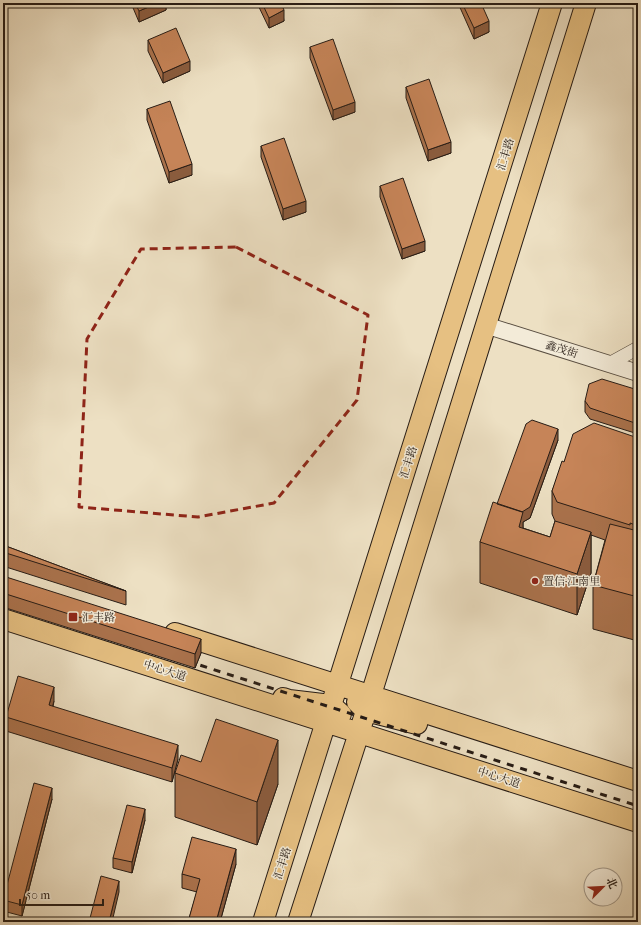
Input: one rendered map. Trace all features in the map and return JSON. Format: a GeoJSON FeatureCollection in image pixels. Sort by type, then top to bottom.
{"type":"FeatureCollection","features":[{"type":"Feature","properties":{"kind":"main road","name":"汇丰路"},"geometry":{"type":"LineString","coordinates":[[263,922],[552,3]]}},
{"type":"Feature","properties":{"kind":"main road"},"geometry":{"type":"LineString","coordinates":[[298,922],[359,733],[586,3]]}},
{"type":"Feature","properties":{"kind":"main road","name":"中心大道"},"geometry":{"type":"LineString","coordinates":[[3,608],[329,713],[359,733],[638,822]]}},
{"type":"Feature","properties":{"kind":"main road","name":"中心大道"},"geometry":{"type":"LineString","coordinates":[[3,619],[329,713]]}},
{"type":"Feature","properties":{"kind":"main road"},"geometry":{"type":"LineString","coordinates":[[157,632],[293,680],[314,678],[337,685],[368,703],[411,722],[489,746],[561,757]]}},
{"type":"Feature","properties":{"kind":"main road"},"geometry":{"type":"LineString","coordinates":[[368,703],[561,757],[638,781]]}},
{"type":"Feature","properties":{"kind":"main road"},"geometry":{"type":"LineString","coordinates":[[406,747],[394,736],[394,729],[398,724],[411,722]]}},
{"type":"Feature","properties":{"kind":"street","name":"鑫茂街"},"geometry":{"type":"LineString","coordinates":[[485,325],[638,373]]}},
{"type":"Feature","properties":{"kind":"street"},"geometry":{"type":"LineString","coordinates":[[609,364],[638,348]]}},
{"type":"Feature","properties":{"kind":"highlighted area"},"geometry":{"type":"Polygon","coordinates":[[[236,247],[368,315],[357,400],[274,503],[198,517],[79,507],[87,339],[141,249],[236,247]]]}},
{"type":"Feature","properties":{"kind":"building"},"geometry":{"type":"Polygon","coordinates":[[[135,3],[158,3],[139,11],[135,3]]]}},
{"type":"Feature","properties":{"kind":"building"},"geometry":{"type":"Polygon","coordinates":[[[262,3],[281,3],[284,10],[269,18],[262,3]]]}},
{"type":"Feature","properties":{"kind":"building"},"geometry":{"type":"Polygon","coordinates":[[[462,3],[481,3],[489,21],[474,28],[462,3]]]}},
{"type":"Feature","properties":{"kind":"building"},"geometry":{"type":"Polygon","coordinates":[[[176,28],[190,61],[163,73],[148,40],[176,28]]]}},
{"type":"Feature","properties":{"kind":"building"},"geometry":{"type":"Polygon","coordinates":[[[333,39],[355,102],[333,110],[310,47],[333,39]]]}},
{"type":"Feature","properties":{"kind":"building"},"geometry":{"type":"Polygon","coordinates":[[[429,79],[451,142],[428,150],[406,87],[429,79]]]}},
{"type":"Feature","properties":{"kind":"building"},"geometry":{"type":"Polygon","coordinates":[[[170,101],[192,164],[169,172],[147,109],[170,101]]]}},
{"type":"Feature","properties":{"kind":"building"},"geometry":{"type":"Polygon","coordinates":[[[284,138],[306,201],[283,209],[261,146],[284,138]]]}},
{"type":"Feature","properties":{"kind":"building"},"geometry":{"type":"Polygon","coordinates":[[[403,178],[425,241],[402,249],[380,186],[403,178]]]}},
{"type":"Feature","properties":{"kind":"building"},"geometry":{"type":"Polygon","coordinates":[[[602,379],[638,390],[638,424],[590,408],[585,401],[589,384],[602,379]]]}},
{"type":"Feature","properties":{"kind":"building"},"geometry":{"type":"Polygon","coordinates":[[[532,420],[558,429],[530,507],[522,512],[497,504],[526,424],[532,420]]]}},
{"type":"Feature","properties":{"kind":"building"},"geometry":{"type":"Polygon","coordinates":[[[594,423],[638,438],[638,526],[630,523],[630,525],[557,502],[552,491],[562,461],[564,462],[573,434],[594,423]]]}},
{"type":"Feature","properties":{"kind":"building"},"geometry":{"type":"Polygon","coordinates":[[[493,502],[523,512],[519,527],[550,537],[555,521],[591,532],[577,574],[480,542],[493,502]]]}},
{"type":"Feature","properties":{"kind":"building"},"geometry":{"type":"Polygon","coordinates":[[[610,524],[638,531],[638,597],[593,585],[610,524]]]}},
{"type":"Feature","properties":{"kind":"building"},"geometry":{"type":"Polygon","coordinates":[[[3,545],[126,591],[3,553],[3,545]]]}},
{"type":"Feature","properties":{"kind":"building"},"geometry":{"type":"Polygon","coordinates":[[[3,576],[201,639],[195,654],[3,594],[3,576]]]}},
{"type":"Feature","properties":{"kind":"building"},"geometry":{"type":"Polygon","coordinates":[[[18,676],[54,687],[49,705],[178,745],[172,768],[6,717],[18,676]]]}},
{"type":"Feature","properties":{"kind":"building"},"geometry":{"type":"Polygon","coordinates":[[[216,719],[278,740],[257,802],[175,773],[181,755],[201,762],[216,719]]]}},
{"type":"Feature","properties":{"kind":"building"},"geometry":{"type":"Polygon","coordinates":[[[34,783],[52,788],[22,905],[3,900],[34,783]]]}},
{"type":"Feature","properties":{"kind":"building"},"geometry":{"type":"Polygon","coordinates":[[[127,805],[145,809],[132,862],[113,858],[127,805]]]}},
{"type":"Feature","properties":{"kind":"building"},"geometry":{"type":"Polygon","coordinates":[[[192,837],[236,849],[216,922],[188,922],[200,879],[182,874],[192,837]]]}},
{"type":"Feature","properties":{"kind":"building"},"geometry":{"type":"Polygon","coordinates":[[[101,876],[119,881],[109,922],[89,922],[101,876]]]}},
{"type":"Feature","properties":{"kind":"railway"},"geometry":{"type":"LineString","coordinates":[[187,661],[638,806]]}},
{"type":"Feature","properties":{"kind":"place","name":"置信·江南里"},"geometry":{"type":"Point","coordinates":[535,581]}},
{"type":"Feature","properties":{"kind":"place","name":"汇丰路"},"geometry":{"type":"Point","coordinates":[73,617]}}]}
